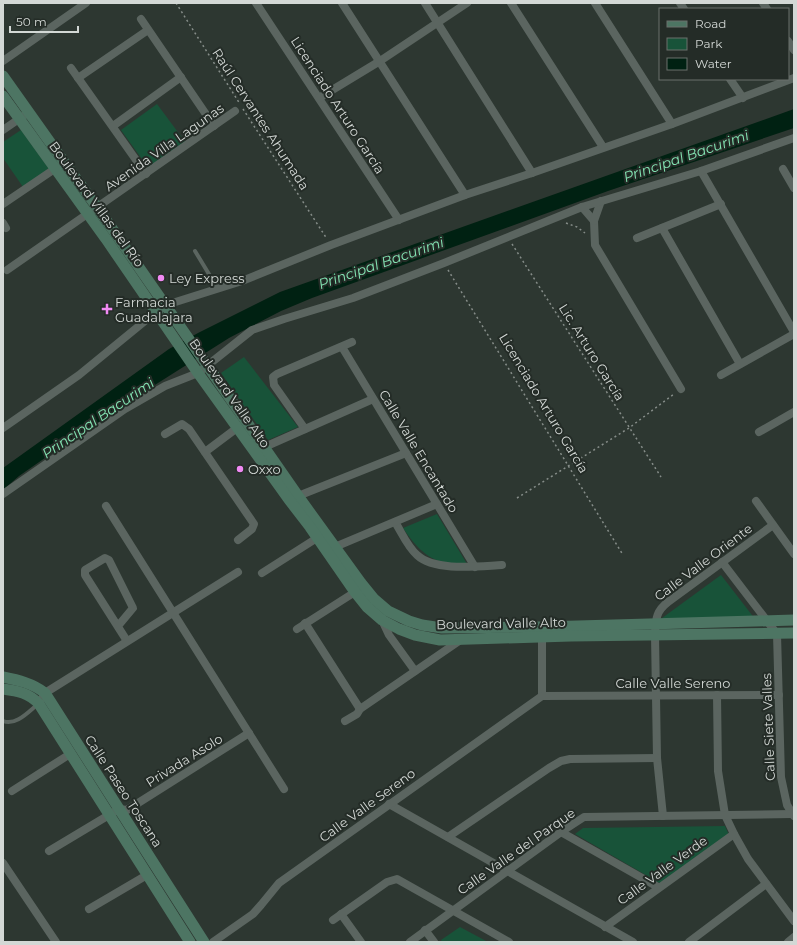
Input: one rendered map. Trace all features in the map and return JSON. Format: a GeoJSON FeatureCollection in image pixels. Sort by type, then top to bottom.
{"type":"FeatureCollection","features":[{"type":"Feature","properties":{"kind":"street"},"geometry":{"type":"LineString","coordinates":[[3,61],[86,3]]}},
{"type":"Feature","properties":{"kind":"street","name":"Licenciado Arturo García"},"geometry":{"type":"LineString","coordinates":[[256,3],[399,220]]}},
{"type":"Feature","properties":{"kind":"street"},"geometry":{"type":"LineString","coordinates":[[342,3],[465,195]]}},
{"type":"Feature","properties":{"kind":"street"},"geometry":{"type":"LineString","coordinates":[[425,3],[532,173]]}},
{"type":"Feature","properties":{"kind":"street"},"geometry":{"type":"LineString","coordinates":[[319,98],[380,61],[466,3]]}},
{"type":"Feature","properties":{"kind":"street"},"geometry":{"type":"LineString","coordinates":[[511,3],[603,147]]}},
{"type":"Feature","properties":{"kind":"street"},"geometry":{"type":"LineString","coordinates":[[595,3],[672,124]]}},
{"type":"Feature","properties":{"kind":"street"},"geometry":{"type":"LineString","coordinates":[[141,19],[214,126]]}},
{"type":"Feature","properties":{"kind":"street"},"geometry":{"type":"LineString","coordinates":[[78,78],[148,30]]}},
{"type":"Feature","properties":{"kind":"street"},"geometry":{"type":"LineString","coordinates":[[71,68],[146,174]]}},
{"type":"Feature","properties":{"kind":"street","name":"Boulevard Villas del Río"},"geometry":{"type":"LineString","coordinates":[[3,76],[29,112],[88,214],[156,312],[172,325]]}},
{"type":"Feature","properties":{"kind":"street"},"geometry":{"type":"LineString","coordinates":[[112,126],[181,77]]}},
{"type":"Feature","properties":{"kind":"street"},"geometry":{"type":"LineString","coordinates":[[731,80],[743,98]]}},
{"type":"Feature","properties":{"kind":"street"},"geometry":{"type":"LineString","coordinates":[[3,428],[79,375],[166,305],[242,281],[331,245],[465,195],[672,124],[789,80]]}},
{"type":"Feature","properties":{"kind":"street","name":"Boulevard Villas del Río"},"geometry":{"type":"LineString","coordinates":[[3,96],[19,119],[59,166],[97,207],[166,305],[172,325]]}},
{"type":"Feature","properties":{"kind":"street","name":"Avenida Villa Lagunas"},"geometry":{"type":"LineString","coordinates":[[7,270],[236,111]]}},
{"type":"Feature","properties":{"kind":"street"},"geometry":{"type":"LineString","coordinates":[[3,130],[29,112]]}},
{"type":"Feature","properties":{"kind":"street"},"geometry":{"type":"LineString","coordinates":[[3,494],[125,409],[164,386],[201,367],[252,330],[353,298],[582,207],[701,170],[794,138]]}},
{"type":"Feature","properties":{"kind":"street"},"geometry":{"type":"LineString","coordinates":[[3,204],[59,166]]}},
{"type":"Feature","properties":{"kind":"street"},"geometry":{"type":"LineString","coordinates":[[783,169],[794,188]]}},
{"type":"Feature","properties":{"kind":"street"},"geometry":{"type":"LineString","coordinates":[[701,170],[794,333],[721,375]]}},
{"type":"Feature","properties":{"kind":"street"},"geometry":{"type":"LineString","coordinates":[[601,201],[594,221],[595,246],[680,389]]}},
{"type":"Feature","properties":{"kind":"street"},"geometry":{"type":"LineString","coordinates":[[637,238],[721,204]]}},
{"type":"Feature","properties":{"kind":"street"},"geometry":{"type":"LineString","coordinates":[[582,207],[594,221]]}},
{"type":"Feature","properties":{"kind":"street"},"geometry":{"type":"LineString","coordinates":[[662,228],[740,364]]}},
{"type":"Feature","properties":{"kind":"street","name":"Boulevard Valle Alto"},"geometry":{"type":"LineString","coordinates":[[172,325],[201,367],[264,447],[298,496],[354,592],[367,607],[382,620],[399,629],[415,635],[440,640],[655,624],[794,620]]}},
{"type":"Feature","properties":{"kind":"street"},"geometry":{"type":"LineString","coordinates":[[305,429],[274,385],[274,377],[276,374],[352,342]]}},
{"type":"Feature","properties":{"kind":"street","name":"Calle Valle Encantado"},"geometry":{"type":"LineString","coordinates":[[342,347],[475,567]]}},
{"type":"Feature","properties":{"kind":"street","name":"Boulevard Valle Alto"},"geometry":{"type":"LineString","coordinates":[[201,367],[237,428],[317,538],[330,549],[374,599],[388,611],[409,621],[422,625],[442,628],[542,632],[655,635],[794,633]]}},
{"type":"Feature","properties":{"kind":"street"},"geometry":{"type":"LineString","coordinates":[[254,451],[373,399]]}},
{"type":"Feature","properties":{"kind":"street"},"geometry":{"type":"LineString","coordinates":[[759,432],[794,412]]}},
{"type":"Feature","properties":{"kind":"street"},"geometry":{"type":"LineString","coordinates":[[165,434],[182,424],[189,429],[205,452],[254,524],[252,529],[238,540]]}},
{"type":"Feature","properties":{"kind":"street"},"geometry":{"type":"LineString","coordinates":[[205,452],[237,428]]}},
{"type":"Feature","properties":{"kind":"street"},"geometry":{"type":"LineString","coordinates":[[298,496],[406,453]]}},
{"type":"Feature","properties":{"kind":"street"},"geometry":{"type":"LineString","coordinates":[[756,501],[794,554]]}},
{"type":"Feature","properties":{"kind":"street"},"geometry":{"type":"LineString","coordinates":[[330,549],[437,504]]}},
{"type":"Feature","properties":{"kind":"street"},"geometry":{"type":"LineString","coordinates":[[106,506],[284,789]]}},
{"type":"Feature","properties":{"kind":"street"},"geometry":{"type":"LineString","coordinates":[[395,522],[418,557],[429,562],[445,566],[475,567],[502,565]]}},
{"type":"Feature","properties":{"kind":"street","name":"Calle Valle Oriente"},"geometry":{"type":"LineString","coordinates":[[655,624],[656,616],[660,608],[773,525]]}},
{"type":"Feature","properties":{"kind":"street"},"geometry":{"type":"LineString","coordinates":[[262,573],[317,538]]}},
{"type":"Feature","properties":{"kind":"street"},"geometry":{"type":"LineString","coordinates":[[118,626],[133,610],[133,608],[109,560],[105,558],[85,570],[85,573],[127,641]]}},
{"type":"Feature","properties":{"kind":"street"},"geometry":{"type":"LineString","coordinates":[[722,562],[777,634]]}},
{"type":"Feature","properties":{"kind":"street"},"geometry":{"type":"LineString","coordinates":[[39,704],[44,693],[238,572]]}},
{"type":"Feature","properties":{"kind":"street"},"geometry":{"type":"LineString","coordinates":[[297,629],[354,592]]}},
{"type":"Feature","properties":{"kind":"street"},"geometry":{"type":"LineString","coordinates":[[382,620],[389,636],[415,671]]}},
{"type":"Feature","properties":{"kind":"street"},"geometry":{"type":"LineString","coordinates":[[305,623],[360,709]]}},
{"type":"Feature","properties":{"kind":"street"},"geometry":{"type":"LineString","coordinates":[[655,624],[656,758],[663,816]]}},
{"type":"Feature","properties":{"kind":"street"},"geometry":{"type":"LineString","coordinates":[[542,632],[542,696]]}},
{"type":"Feature","properties":{"kind":"street","name":"Calle Siete Valles"},"geometry":{"type":"LineString","coordinates":[[777,634],[781,777],[787,805],[793,816]]}},
{"type":"Feature","properties":{"kind":"street"},"geometry":{"type":"LineString","coordinates":[[346,722],[357,714],[360,709],[462,639]]}},
{"type":"Feature","properties":{"kind":"street","name":"Calle Paseo Toscana"},"geometry":{"type":"LineString","coordinates":[[3,677],[20,680],[33,685],[44,693],[204,942]]}},
{"type":"Feature","properties":{"kind":"street","name":"Calle Paseo Toscana"},"geometry":{"type":"LineString","coordinates":[[3,689],[27,694],[39,704],[190,942]]}},
{"type":"Feature","properties":{"kind":"street"},"geometry":{"type":"LineString","coordinates":[[717,695],[718,770],[725,815],[748,859],[794,921]]}},
{"type":"Feature","properties":{"kind":"street","name":"Calle Valle Sereno"},"geometry":{"type":"LineString","coordinates":[[213,942],[253,914],[279,884],[542,696],[779,695]]}},
{"type":"Feature","properties":{"kind":"street","name":"Privada Asolo"},"geometry":{"type":"LineString","coordinates":[[49,851],[119,809],[127,810],[249,733]]}},
{"type":"Feature","properties":{"kind":"street"},"geometry":{"type":"LineString","coordinates":[[12,791],[70,754]]}},
{"type":"Feature","properties":{"kind":"street"},"geometry":{"type":"LineString","coordinates":[[448,837],[549,768],[562,761],[570,759],[656,758]]}},
{"type":"Feature","properties":{"kind":"street"},"geometry":{"type":"LineString","coordinates":[[389,804],[633,942]]}},
{"type":"Feature","properties":{"kind":"street","name":"Calle Valle del Parque"},"geometry":{"type":"LineString","coordinates":[[410,942],[561,832],[584,818],[725,815],[793,816]]}},
{"type":"Feature","properties":{"kind":"street"},"geometry":{"type":"LineString","coordinates":[[561,832],[658,887]]}},
{"type":"Feature","properties":{"kind":"street","name":"Calle Valle Verde"},"geometry":{"type":"LineString","coordinates":[[605,926],[734,834]]}},
{"type":"Feature","properties":{"kind":"street"},"geometry":{"type":"LineString","coordinates":[[3,863],[56,942]]}},
{"type":"Feature","properties":{"kind":"street"},"geometry":{"type":"LineString","coordinates":[[89,909],[147,875]]}},
{"type":"Feature","properties":{"kind":"street"},"geometry":{"type":"LineString","coordinates":[[333,920],[387,882],[397,879],[509,942]]}},
{"type":"Feature","properties":{"kind":"street"},"geometry":{"type":"LineString","coordinates":[[689,942],[766,884]]}},
{"type":"Feature","properties":{"kind":"street"},"geometry":{"type":"LineString","coordinates":[[341,914],[361,942]]}},
{"type":"Feature","properties":{"kind":"street"},"geometry":{"type":"LineString","coordinates":[[425,930],[434,942]]}},
{"type":"Feature","properties":{"kind":"street"},"geometry":{"type":"LineString","coordinates":[[788,942],[794,937]]}},
{"type":"Feature","properties":{"kind":"lane"},"geometry":{"type":"LineString","coordinates":[[195,251],[218,289]]}},
{"type":"Feature","properties":{"kind":"lane"},"geometry":{"type":"LineString","coordinates":[[3,721],[9,723],[18,720],[39,704]]}},
{"type":"Feature","properties":{"kind":"path","name":"Raúl Cervantes Ahumada"},"geometry":{"type":"LineString","coordinates":[[176,3],[331,245]]}},
{"type":"Feature","properties":{"kind":"path"},"geometry":{"type":"LineString","coordinates":[[553,218],[577,227],[585,232],[595,246]]}},
{"type":"Feature","properties":{"kind":"path","name":"Lic. Arturo García"},"geometry":{"type":"LineString","coordinates":[[508,237],[661,477]]}},
{"type":"Feature","properties":{"kind":"path","name":"Licenciado Arturo García"},"geometry":{"type":"LineString","coordinates":[[444,263],[623,555]]}},
{"type":"Feature","properties":{"kind":"path"},"geometry":{"type":"LineString","coordinates":[[517,498],[630,428],[680,389]]}},
{"type":"Feature","properties":{"kind":"green space"},"geometry":{"type":"Polygon","coordinates":[[[157,104],[186,143],[149,169],[121,130],[157,104]]]}},
{"type":"Feature","properties":{"kind":"green space"},"geometry":{"type":"Polygon","coordinates":[[[21,130],[49,169],[23,187],[3,158],[3,142],[21,130]]]}},
{"type":"Feature","properties":{"kind":"green space"},"geometry":{"type":"Polygon","coordinates":[[[244,357],[298,427],[268,440],[221,373],[244,357]]]}},
{"type":"Feature","properties":{"kind":"green space"},"geometry":{"type":"Polygon","coordinates":[[[437,514],[467,564],[447,564],[432,558],[411,540],[403,528],[437,514]]]}},
{"type":"Feature","properties":{"kind":"green space"},"geometry":{"type":"Polygon","coordinates":[[[721,575],[755,619],[658,621],[721,575]]]}},
{"type":"Feature","properties":{"kind":"green space"},"geometry":{"type":"Polygon","coordinates":[[[725,826],[729,835],[663,885],[575,834],[583,828],[725,826]]]}},
{"type":"Feature","properties":{"kind":"green space"},"geometry":{"type":"Polygon","coordinates":[[[460,927],[488,942],[442,942],[441,940],[460,927]]]}},
{"type":"Feature","properties":{"kind":"water","name":"Principal Bacurimi"},"geometry":{"type":"Polygon","coordinates":[[[794,109],[794,128],[608,191],[312,298],[281,311],[229,338],[116,409],[105,419],[91,426],[19,476],[3,490],[3,468],[169,349],[280,292],[794,109]]]}},
{"type":"Feature","properties":{"kind":"place","name":"Ley Express"},"geometry":{"type":"Point","coordinates":[161,278]}},
{"type":"Feature","properties":{"kind":"place","name":"Farmacia Guadalajara"},"geometry":{"type":"Point","coordinates":[107,309]}},
{"type":"Feature","properties":{"kind":"place","name":"Oxxo"},"geometry":{"type":"Point","coordinates":[240,469]}}]}
